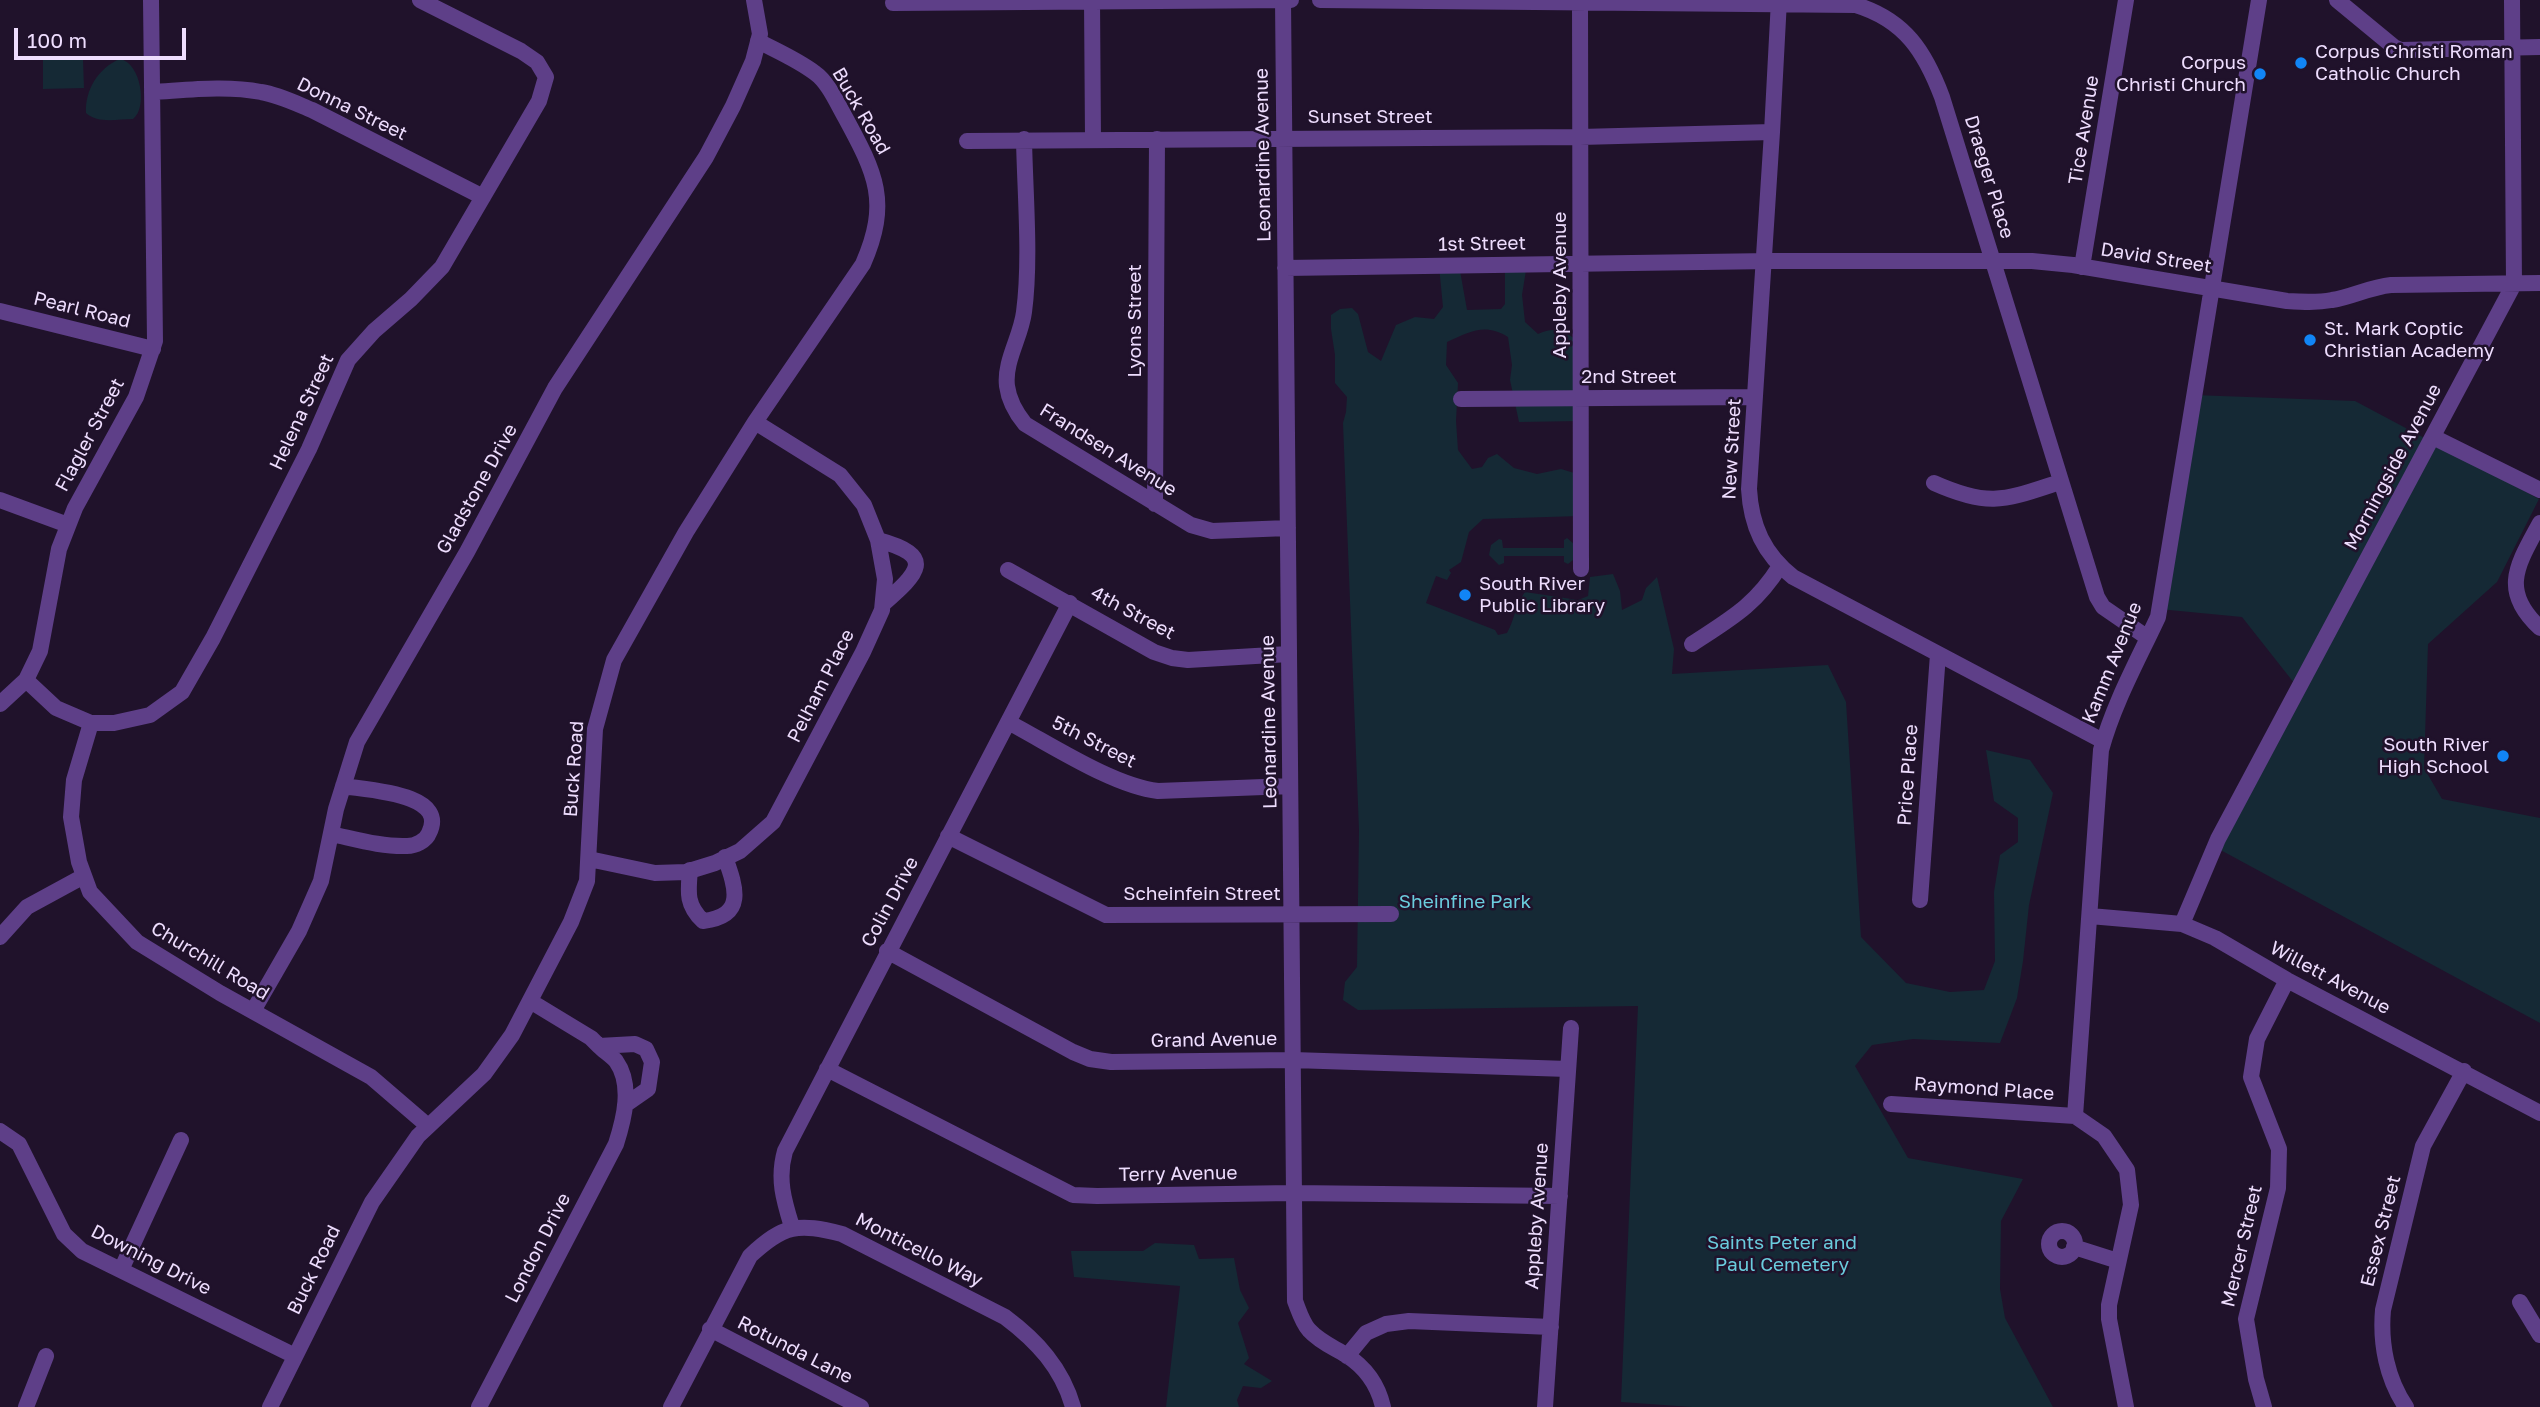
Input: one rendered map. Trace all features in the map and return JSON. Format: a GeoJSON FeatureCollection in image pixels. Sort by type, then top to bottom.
{"type":"FeatureCollection","features":[{"type":"Feature","properties":{"kind":"street","name":"Flagler Street"},"geometry":{"type":"LineString","coordinates":[[0,704],[26,680],[40,651],[59,549],[75,508],[136,397],[155,341],[151,0]]}},
{"type":"Feature","properties":{"kind":"street","name":"Helena Street"},"geometry":{"type":"LineString","coordinates":[[26,680],[56,708],[91,723],[114,723],[150,715],[182,692],[213,638],[309,449],[348,359],[442,267],[483,197],[538,101],[546,77],[537,62],[521,51],[420,0]]}},
{"type":"Feature","properties":{"kind":"street","name":"Gladstone Drive"},"geometry":{"type":"LineString","coordinates":[[253,1012],[299,931],[321,881],[343,786],[357,742],[467,552],[555,388],[706,157],[738,94],[753,61],[760,34],[754,0]]}},
{"type":"Feature","properties":{"kind":"street","name":"Leonardine Avenue"},"geometry":{"type":"LineString","coordinates":[[1283,0],[1295,1301],[1311,1332],[1347,1356],[1369,1375],[1378,1389],[1383,1407]]}},
{"type":"Feature","properties":{"kind":"street"},"geometry":{"type":"LineString","coordinates":[[893,3],[1294,0]]}},
{"type":"Feature","properties":{"kind":"street","name":"Draeger Place"},"geometry":{"type":"LineString","coordinates":[[1320,0],[1779,2],[1856,5],[1880,14],[1911,38],[1930,66],[1942,97],[2097,597],[2103,607],[2148,638]]}},
{"type":"Feature","properties":{"kind":"street","name":"Tice Avenue"},"geometry":{"type":"LineString","coordinates":[[2082,267],[2126,0]]}},
{"type":"Feature","properties":{"kind":"street","name":"Kamm Avenue"},"geometry":{"type":"LineString","coordinates":[[2075,1116],[2101,750],[2110,716],[2158,617],[2259,0]]}},
{"type":"Feature","properties":{"kind":"street"},"geometry":{"type":"LineString","coordinates":[[2337,0],[2401,50],[2540,47]]}},
{"type":"Feature","properties":{"kind":"street","name":"Morningside Avenue"},"geometry":{"type":"LineString","coordinates":[[2182,924],[2218,839],[2514,284],[2512,0]]}},
{"type":"Feature","properties":{"kind":"street"},"geometry":{"type":"LineString","coordinates":[[1092,1],[1093,139]]}},
{"type":"Feature","properties":{"kind":"street","name":"Appleby Avenue"},"geometry":{"type":"LineString","coordinates":[[1580,1],[1581,569]]}},
{"type":"Feature","properties":{"kind":"street","name":"New Street"},"geometry":{"type":"LineString","coordinates":[[1779,2],[1749,489],[1750,508],[1758,535],[1780,566],[1804,584],[2103,741]]}},
{"type":"Feature","properties":{"kind":"street","name":"Buck Road"},"geometry":{"type":"LineString","coordinates":[[270,1407],[372,1202],[418,1136],[484,1074],[512,1035],[571,922],[587,881],[595,729],[614,660],[686,532],[755,422],[863,264],[877,222],[878,192],[868,160],[817,74],[758,41]]}},
{"type":"Feature","properties":{"kind":"street","name":"Donna Street"},"geometry":{"type":"LineString","coordinates":[[152,92],[235,89],[261,92],[285,99],[312,110],[483,197]]}},
{"type":"Feature","properties":{"kind":"street","name":"Sunset Street"},"geometry":{"type":"LineString","coordinates":[[967,141],[1580,137],[1772,132]]}},
{"type":"Feature","properties":{"kind":"street","name":"Frandsen Avenue"},"geometry":{"type":"LineString","coordinates":[[1024,139],[1026,287],[1024,314],[1010,362],[1007,385],[1013,409],[1025,424],[1191,525],[1212,531],[1288,528]]}},
{"type":"Feature","properties":{"kind":"street","name":"Lyons Street"},"geometry":{"type":"LineString","coordinates":[[1155,504],[1157,139]]}},
{"type":"Feature","properties":{"kind":"street","name":"David Street"},"geometry":{"type":"LineString","coordinates":[[1763,261],[2032,261],[2287,302],[2333,300],[2374,287],[2391,285],[2540,284]]}},
{"type":"Feature","properties":{"kind":"street","name":"1st Street"},"geometry":{"type":"LineString","coordinates":[[1286,268],[1763,261]]}},
{"type":"Feature","properties":{"kind":"street","name":"Pearl Road"},"geometry":{"type":"LineString","coordinates":[[0,311],[153,349]]}},
{"type":"Feature","properties":{"kind":"street","name":"2nd Street"},"geometry":{"type":"LineString","coordinates":[[1461,399],[1755,397]]}},
{"type":"Feature","properties":{"kind":"street","name":"Pelham Place"},"geometry":{"type":"LineString","coordinates":[[589,859],[655,873],[690,870],[740,850],[773,822],[883,610],[885,579],[877,540],[864,505],[840,475],[755,422]]}},
{"type":"Feature","properties":{"kind":"street"},"geometry":{"type":"LineString","coordinates":[[2433,437],[2540,490]]}},
{"type":"Feature","properties":{"kind":"street"},"geometry":{"type":"LineString","coordinates":[[1934,483],[1978,499],[2009,499],[2060,482]]}},
{"type":"Feature","properties":{"kind":"street"},"geometry":{"type":"LineString","coordinates":[[0,500],[68,525]]}},
{"type":"Feature","properties":{"kind":"street"},"geometry":{"type":"LineString","coordinates":[[2540,523],[2516,571],[2515,583],[2517,597],[2540,628]]}},
{"type":"Feature","properties":{"kind":"street"},"geometry":{"type":"LineString","coordinates":[[877,540],[902,546],[912,553],[916,562],[915,573],[910,580],[883,604]]}},
{"type":"Feature","properties":{"kind":"street"},"geometry":{"type":"LineString","coordinates":[[1692,644],[1752,603],[1766,588],[1780,566]]}},
{"type":"Feature","properties":{"kind":"street","name":"4th Street"},"geometry":{"type":"LineString","coordinates":[[1008,570],[1154,652],[1172,658],[1188,660],[1289,654]]}},
{"type":"Feature","properties":{"kind":"street","name":"Colin Drive"},"geometry":{"type":"LineString","coordinates":[[792,1227],[780,1184],[785,1152],[1070,603]]}},
{"type":"Feature","properties":{"kind":"street","name":"Price Place"},"geometry":{"type":"LineString","coordinates":[[1920,900],[1938,654]]}},
{"type":"Feature","properties":{"kind":"street","name":"5th Street"},"geometry":{"type":"LineString","coordinates":[[1008,722],[1119,781],[1142,789],[1158,791],[1290,786]]}},
{"type":"Feature","properties":{"kind":"street","name":"Churchill Road"},"geometry":{"type":"LineString","coordinates":[[91,723],[74,780],[71,817],[79,862],[90,892],[137,942],[253,1012],[371,1077],[428,1126]]}},
{"type":"Feature","properties":{"kind":"street"},"geometry":{"type":"LineString","coordinates":[[331,834],[408,846],[427,838],[432,827],[432,816],[427,807],[419,802],[388,793],[343,786]]}},
{"type":"Feature","properties":{"kind":"street","name":"Scheinfein Street"},"geometry":{"type":"LineString","coordinates":[[948,836],[1106,915],[1391,914]]}},
{"type":"Feature","properties":{"kind":"street"},"geometry":{"type":"LineString","coordinates":[[690,870],[687,899],[703,921],[715,919],[726,914],[733,906],[735,886],[726,857]]}},
{"type":"Feature","properties":{"kind":"street"},"geometry":{"type":"LineString","coordinates":[[0,937],[27,907],[84,876]]}},
{"type":"Feature","properties":{"kind":"street","name":"Willett Avenue"},"geometry":{"type":"LineString","coordinates":[[2090,916],[2182,924],[2215,938],[2287,980],[2540,1113]]}},
{"type":"Feature","properties":{"kind":"street","name":"Grand Avenue"},"geometry":{"type":"LineString","coordinates":[[887,951],[1090,1059],[1111,1062],[1293,1060],[1568,1069]]}},
{"type":"Feature","properties":{"kind":"street","name":"Mercer Street"},"geometry":{"type":"LineString","coordinates":[[2264,1407],[2256,1379],[2246,1319],[2278,1188],[2279,1149],[2251,1077],[2257,1039],[2287,980]]}},
{"type":"Feature","properties":{"kind":"street","name":"London Drive"},"geometry":{"type":"LineString","coordinates":[[480,1407],[616,1144],[625,1117],[626,1092],[617,1063],[592,1038],[530,1001]]}},
{"type":"Feature","properties":{"kind":"street","name":"Appleby Avenue"},"geometry":{"type":"LineString","coordinates":[[1545,1407],[1571,1028]]}},
{"type":"Feature","properties":{"kind":"street"},"geometry":{"type":"LineString","coordinates":[[599,1045],[635,1044],[646,1049],[652,1062],[648,1089],[625,1105]]}},
{"type":"Feature","properties":{"kind":"street","name":"Terry Avenue"},"geometry":{"type":"LineString","coordinates":[[827,1069],[1073,1195],[1292,1193],[1560,1196]]}},
{"type":"Feature","properties":{"kind":"street","name":"Essex Street"},"geometry":{"type":"LineString","coordinates":[[2406,1407],[2395,1389],[2388,1366],[2382,1327],[2383,1310],[2423,1146],[2464,1071]]}},
{"type":"Feature","properties":{"kind":"street","name":"Raymond Place"},"geometry":{"type":"LineString","coordinates":[[1891,1104],[2075,1116]]}},
{"type":"Feature","properties":{"kind":"street"},"geometry":{"type":"LineString","coordinates":[[2075,1116],[2104,1136],[2127,1170],[2131,1205],[2109,1305],[2109,1319],[2126,1407]]}},
{"type":"Feature","properties":{"kind":"street","name":"Downing Drive"},"geometry":{"type":"LineString","coordinates":[[0,1131],[19,1144],[65,1234],[82,1251],[295,1356]]}},
{"type":"Feature","properties":{"kind":"street"},"geometry":{"type":"LineString","coordinates":[[121,1270],[181,1140]]}},
{"type":"Feature","properties":{"kind":"street"},"geometry":{"type":"LineString","coordinates":[[671,1407],[750,1256],[768,1238],[792,1227]]}},
{"type":"Feature","properties":{"kind":"street","name":"Monticello Way"},"geometry":{"type":"LineString","coordinates":[[792,1227],[816,1227],[842,1234],[1005,1317],[1045,1352],[1061,1375],[1073,1407]]}},
{"type":"Feature","properties":{"kind":"street"},"geometry":{"type":"LineString","coordinates":[[2074,1247],[2118,1261]]}},
{"type":"Feature","properties":{"kind":"street"},"geometry":{"type":"LineString","coordinates":[[2521,1303],[2540,1335]]}},
{"type":"Feature","properties":{"kind":"street"},"geometry":{"type":"LineString","coordinates":[[1347,1356],[1366,1333],[1386,1324],[1409,1321],[1551,1327]]}},
{"type":"Feature","properties":{"kind":"street","name":"Rotunda Lane"},"geometry":{"type":"LineString","coordinates":[[710,1329],[832,1401],[861,1407]]}},
{"type":"Feature","properties":{"kind":"street"},"geometry":{"type":"LineString","coordinates":[[26,1407],[46,1356]]}},
{"type":"Feature","properties":{"kind":"green space"},"geometry":{"type":"Polygon","coordinates":[[[83,59],[84,88],[43,89],[43,60],[83,59]]]}},
{"type":"Feature","properties":{"kind":"green space"},"geometry":{"type":"Polygon","coordinates":[[[120,59],[133,69],[140,86],[138,113],[133,119],[96,119],[86,113],[91,88],[105,68],[120,59]]]}},
{"type":"Feature","properties":{"kind":"green space"},"geometry":{"type":"Polygon","coordinates":[[[1527,264],[1522,295],[1525,322],[1538,334],[1550,330],[1561,331],[1581,343],[1581,421],[1519,422],[1510,380],[1512,365],[1508,337],[1492,330],[1478,330],[1447,342],[1446,365],[1458,383],[1458,450],[1472,469],[1482,467],[1488,458],[1497,454],[1514,468],[1537,474],[1561,469],[1581,475],[1580,516],[1483,519],[1469,532],[1461,562],[1449,570],[1451,573],[1447,580],[1436,576],[1426,603],[1495,630],[1498,635],[1507,633],[1525,592],[1578,600],[1588,596],[1590,577],[1613,574],[1620,591],[1622,610],[1642,600],[1646,588],[1657,577],[1674,649],[1672,674],[1828,665],[1846,702],[1861,937],[1906,983],[1950,992],[1984,990],[1995,961],[1994,892],[2000,855],[2018,842],[2018,818],[1994,801],[1986,750],[2030,760],[2053,793],[2029,905],[2017,998],[2000,1043],[1913,1039],[1872,1045],[1855,1066],[1908,1158],[2023,1179],[2001,1221],[2000,1289],[2005,1318],[2053,1407],[1692,1407],[1621,1402],[1638,1006],[1358,1010],[1343,1000],[1345,982],[1357,967],[1359,830],[1343,423],[1347,397],[1335,383],[1331,315],[1340,309],[1352,308],[1358,314],[1368,352],[1381,361],[1396,325],[1415,317],[1434,319],[1443,307],[1439,266],[1459,265],[1467,310],[1501,309],[1505,304],[1505,266],[1527,264]]]}},
{"type":"Feature","properties":{"kind":"green space"},"geometry":{"type":"Polygon","coordinates":[[[2194,395],[2355,401],[2539,499],[2497,582],[2428,644],[2424,768],[2442,799],[2540,818],[2540,1023],[2215,847],[2298,688],[2242,617],[2159,609],[2194,395]]]}},
{"type":"Feature","properties":{"kind":"green space"},"geometry":{"type":"Polygon","coordinates":[[[1567,538],[1574,544],[1573,560],[1568,564],[1564,562],[1564,556],[1504,556],[1504,563],[1499,565],[1489,555],[1491,545],[1499,539],[1502,540],[1503,548],[1564,548],[1564,540],[1567,538]]]}},
{"type":"Feature","properties":{"kind":"green space"},"geometry":{"type":"Polygon","coordinates":[[[1155,1243],[1194,1245],[1199,1259],[1234,1258],[1240,1290],[1249,1308],[1238,1323],[1249,1358],[1244,1364],[1272,1381],[1261,1388],[1243,1386],[1237,1400],[1239,1407],[1166,1407],[1180,1286],[1074,1277],[1071,1251],[1143,1251],[1155,1243]]]}},
{"type":"Feature","properties":{"kind":"place","name":"Corpus Christi Roman Catholic Church"},"geometry":{"type":"Point","coordinates":[2301,63]}},
{"type":"Feature","properties":{"kind":"place","name":"Corpus Christi Church"},"geometry":{"type":"Point","coordinates":[2260,74]}},
{"type":"Feature","properties":{"kind":"place","name":"St. Mark Coptic Christian Academy"},"geometry":{"type":"Point","coordinates":[2310,340]}},
{"type":"Feature","properties":{"kind":"place","name":"South River Public Library"},"geometry":{"type":"Point","coordinates":[1465,595]}},
{"type":"Feature","properties":{"kind":"place","name":"South River High School"},"geometry":{"type":"Point","coordinates":[2503,756]}},
{"type":"Feature","properties":{"kind":"park label","name":"Sheinfine Park"},"geometry":{"type":"Point","coordinates":[1465,902]}},
{"type":"Feature","properties":{"kind":"park label","name":"Saints Peter and Paul Cemetery"},"geometry":{"type":"Point","coordinates":[1782,1254]}}]}
